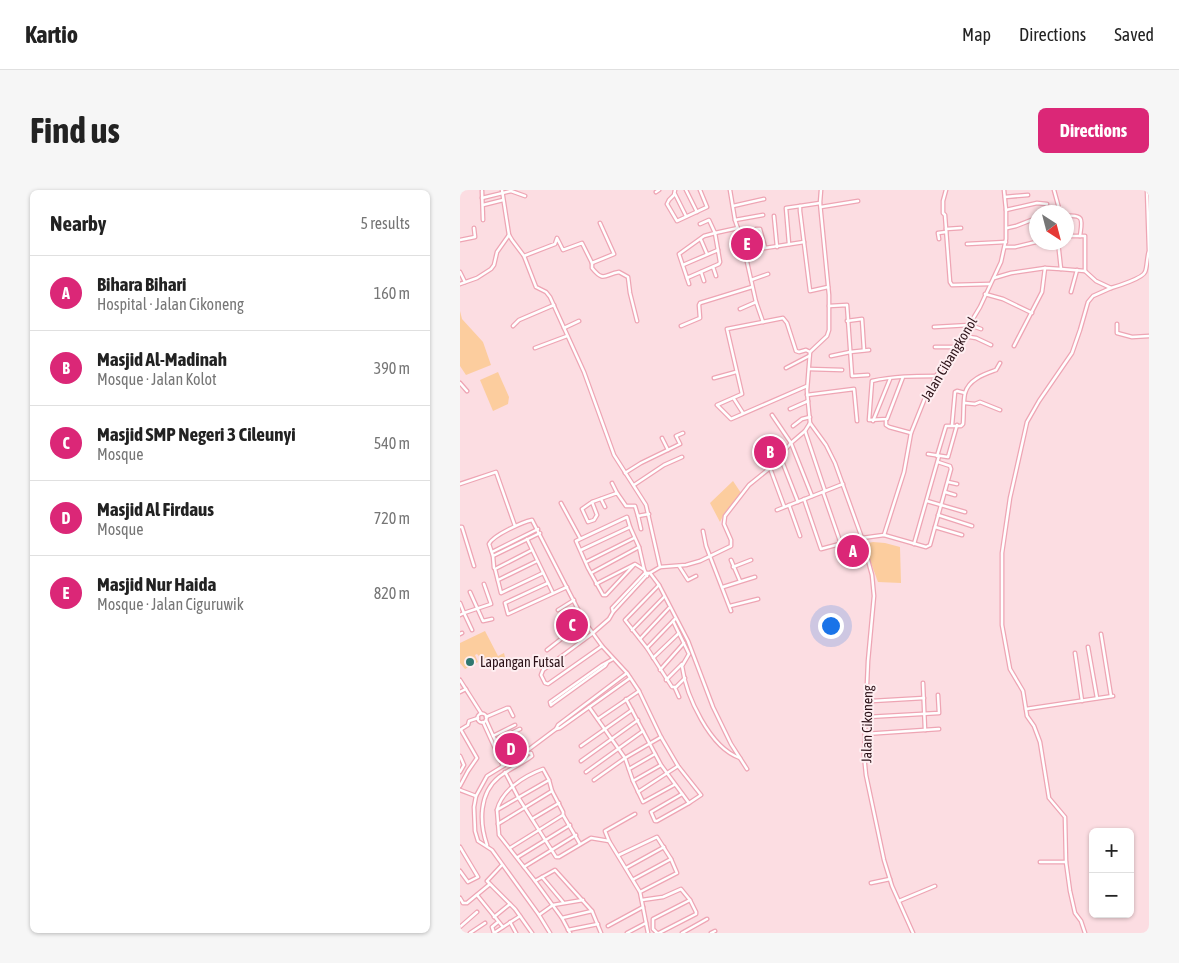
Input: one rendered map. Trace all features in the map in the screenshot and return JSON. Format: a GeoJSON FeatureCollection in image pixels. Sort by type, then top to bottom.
{"type":"FeatureCollection","features":[{"type":"Feature","properties":{"kind":"street"},"geometry":{"type":"LineString","coordinates":[[686,190],[697,212]]}},
{"type":"Feature","properties":{"kind":"street"},"geometry":{"type":"LineString","coordinates":[[686,216],[675,192],[668,201],[676,221],[707,206],[700,190]]}},
{"type":"Feature","properties":{"kind":"street"},"geometry":{"type":"LineString","coordinates":[[730,190],[752,287],[763,322]]}},
{"type":"Feature","properties":{"kind":"street"},"geometry":{"type":"LineString","coordinates":[[602,646],[548,684],[541,675],[543,670],[609,619],[613,612],[648,574],[660,567],[693,563],[730,546],[731,540],[724,524],[724,516],[749,485],[770,468],[791,443],[805,431],[810,423],[807,386],[810,352],[829,333],[828,287],[820,202],[821,190]]}},
{"type":"Feature","properties":{"kind":"street"},"geometry":{"type":"LineString","coordinates":[[946,190],[943,201],[943,213],[945,215],[950,284],[990,284]]}},
{"type":"Feature","properties":{"kind":"street","name":"Jalan Cibangkonol"},"geometry":{"type":"LineString","coordinates":[[884,535],[904,472],[912,433],[925,398],[936,376],[970,325],[994,278],[1005,248],[1007,228],[1004,190]]}},
{"type":"Feature","properties":{"kind":"street"},"geometry":{"type":"LineString","coordinates":[[1054,190],[1058,205]]}},
{"type":"Feature","properties":{"kind":"street"},"geometry":{"type":"LineString","coordinates":[[1085,933],[1075,914],[1066,862],[1065,817],[1049,798],[1043,749],[1036,730],[1027,716],[1023,692],[1010,668],[1002,625],[1002,553],[1012,489],[1024,435],[1031,416],[1072,353],[1088,302],[1093,296],[1144,273],[1149,251],[1147,190]]}},
{"type":"Feature","properties":{"kind":"street"},"geometry":{"type":"LineString","coordinates":[[482,191],[483,220]]}},
{"type":"Feature","properties":{"kind":"street"},"geometry":{"type":"LineString","coordinates":[[482,198],[502,191],[515,192],[525,196]]}},
{"type":"Feature","properties":{"kind":"street"},"geometry":{"type":"LineString","coordinates":[[502,191],[509,234],[524,256],[536,287],[548,294],[554,305],[584,372],[614,455],[646,504],[660,567]]}},
{"type":"Feature","properties":{"kind":"street"},"geometry":{"type":"LineString","coordinates":[[1005,197],[1028,195]]}},
{"type":"Feature","properties":{"kind":"street"},"geometry":{"type":"LineString","coordinates":[[733,206],[764,199]]}},
{"type":"Feature","properties":{"kind":"street"},"geometry":{"type":"LineString","coordinates":[[483,206],[504,200]]}},
{"type":"Feature","properties":{"kind":"street"},"geometry":{"type":"LineString","coordinates":[[821,207],[858,201]]}},
{"type":"Feature","properties":{"kind":"street"},"geometry":{"type":"LineString","coordinates":[[790,245],[786,208],[820,202]]}},
{"type":"Feature","properties":{"kind":"street"},"geometry":{"type":"LineString","coordinates":[[1006,210],[1037,203],[1047,204]]}},
{"type":"Feature","properties":{"kind":"street"},"geometry":{"type":"LineString","coordinates":[[800,206],[810,291],[828,287]]}},
{"type":"Feature","properties":{"kind":"street"},"geometry":{"type":"LineString","coordinates":[[736,220],[763,215]]}},
{"type":"Feature","properties":{"kind":"street"},"geometry":{"type":"LineString","coordinates":[[1074,215],[1080,216],[1082,220],[1080,236]]}},
{"type":"Feature","properties":{"kind":"street"},"geometry":{"type":"LineString","coordinates":[[774,216],[777,247]]}},
{"type":"Feature","properties":{"kind":"street"},"geometry":{"type":"LineString","coordinates":[[687,278],[720,264],[716,233],[708,220],[700,224]]}},
{"type":"Feature","properties":{"kind":"street"},"geometry":{"type":"LineString","coordinates":[[1007,228],[1029,221]]}},
{"type":"Feature","properties":{"kind":"street"},"geometry":{"type":"LineString","coordinates":[[592,263],[614,254],[600,223]]}},
{"type":"Feature","properties":{"kind":"street"},"geometry":{"type":"LineString","coordinates":[[460,240],[475,237],[474,228]]}},
{"type":"Feature","properties":{"kind":"street"},"geometry":{"type":"LineString","coordinates":[[689,284],[678,254],[701,240],[704,236],[738,228]]}},
{"type":"Feature","properties":{"kind":"street"},"geometry":{"type":"LineString","coordinates":[[939,239],[938,233],[961,228]]}},
{"type":"Feature","properties":{"kind":"street"},"geometry":{"type":"LineString","coordinates":[[756,229],[760,229],[765,247]]}},
{"type":"Feature","properties":{"kind":"street"},"geometry":{"type":"LineString","coordinates":[[460,284],[476,278],[492,268],[497,252],[509,234]]}},
{"type":"Feature","properties":{"kind":"street"},"geometry":{"type":"LineString","coordinates":[[1074,236],[1084,236],[1085,238],[1085,271]]}},
{"type":"Feature","properties":{"kind":"street"},"geometry":{"type":"LineString","coordinates":[[524,256],[555,244],[557,238],[563,250],[582,243],[592,263],[592,268],[602,278],[619,272],[628,277],[637,321]]}},
{"type":"Feature","properties":{"kind":"street"},"geometry":{"type":"LineString","coordinates":[[701,240],[707,254]]}},
{"type":"Feature","properties":{"kind":"street"},"geometry":{"type":"LineString","coordinates":[[745,251],[804,242]]}},
{"type":"Feature","properties":{"kind":"street"},"geometry":{"type":"LineString","coordinates":[[967,244],[1006,242]]}},
{"type":"Feature","properties":{"kind":"street"},"geometry":{"type":"LineString","coordinates":[[1005,248],[1029,244]]}},
{"type":"Feature","properties":{"kind":"street"},"geometry":{"type":"LineString","coordinates":[[682,266],[718,250]]}},
{"type":"Feature","properties":{"kind":"street"},"geometry":{"type":"LineString","coordinates":[[1059,250],[1060,269]]}},
{"type":"Feature","properties":{"kind":"street"},"geometry":{"type":"LineString","coordinates":[[713,267],[716,276]]}},
{"type":"Feature","properties":{"kind":"street"},"geometry":{"type":"LineString","coordinates":[[994,278],[1011,272],[1045,268],[1077,270],[1085,271],[1096,281],[1111,288]]}},
{"type":"Feature","properties":{"kind":"street"},"geometry":{"type":"LineString","coordinates":[[1014,346],[1042,292],[1045,268]]}},
{"type":"Feature","properties":{"kind":"street"},"geometry":{"type":"LineString","coordinates":[[1071,292],[1077,270]]}},
{"type":"Feature","properties":{"kind":"street"},"geometry":{"type":"LineString","coordinates":[[460,272],[465,282]]}},
{"type":"Feature","properties":{"kind":"street"},"geometry":{"type":"LineString","coordinates":[[701,272],[704,280]]}},
{"type":"Feature","properties":{"kind":"street"},"geometry":{"type":"LineString","coordinates":[[751,280],[768,274]]}},
{"type":"Feature","properties":{"kind":"street"},"geometry":{"type":"LineString","coordinates":[[681,326],[700,318],[700,302],[752,287]]}},
{"type":"Feature","properties":{"kind":"street"},"geometry":{"type":"LineString","coordinates":[[985,294],[1003,299],[1032,314]]}},
{"type":"Feature","properties":{"kind":"street"},"geometry":{"type":"LineString","coordinates":[[740,308],[756,302]]}},
{"type":"Feature","properties":{"kind":"street"},"geometry":{"type":"LineString","coordinates":[[513,326],[519,320],[554,305]]}},
{"type":"Feature","properties":{"kind":"street"},"geometry":{"type":"LineString","coordinates":[[829,306],[846,305],[852,376],[868,375]]}},
{"type":"Feature","properties":{"kind":"street"},"geometry":{"type":"LineString","coordinates":[[807,386],[732,419],[717,405],[742,394],[727,329],[784,318],[796,351],[806,350],[810,352]]}},
{"type":"Feature","properties":{"kind":"street"},"geometry":{"type":"LineString","coordinates":[[847,321],[862,319],[864,350]]}},
{"type":"Feature","properties":{"kind":"street"},"geometry":{"type":"LineString","coordinates":[[564,328],[578,321]]}},
{"type":"Feature","properties":{"kind":"street"},"geometry":{"type":"LineString","coordinates":[[1117,324],[1117,333],[1132,337],[1149,336]]}},
{"type":"Feature","properties":{"kind":"street"},"geometry":{"type":"LineString","coordinates":[[934,327],[970,325],[981,329]]}},
{"type":"Feature","properties":{"kind":"street"},"geometry":{"type":"LineString","coordinates":[[535,348],[568,336]]}},
{"type":"Feature","properties":{"kind":"street"},"geometry":{"type":"LineString","coordinates":[[963,336],[976,338],[991,345]]}},
{"type":"Feature","properties":{"kind":"street"},"geometry":{"type":"LineString","coordinates":[[935,347],[956,347]]}},
{"type":"Feature","properties":{"kind":"street"},"geometry":{"type":"LineString","coordinates":[[831,356],[869,350]]}},
{"type":"Feature","properties":{"kind":"street"},"geometry":{"type":"LineString","coordinates":[[786,368],[810,356]]}},
{"type":"Feature","properties":{"kind":"street"},"geometry":{"type":"LineString","coordinates":[[914,544],[938,462],[944,428],[947,425],[961,426],[963,423],[965,393],[982,374],[996,370],[1000,363]]}},
{"type":"Feature","properties":{"kind":"street"},"geometry":{"type":"LineString","coordinates":[[809,369],[842,370]]}},
{"type":"Feature","properties":{"kind":"street"},"geometry":{"type":"LineString","coordinates":[[714,378],[736,372]]}},
{"type":"Feature","properties":{"kind":"street"},"geometry":{"type":"LineString","coordinates":[[886,420],[873,421],[868,418],[871,383],[873,381],[903,377],[936,376]]}},
{"type":"Feature","properties":{"kind":"street"},"geometry":{"type":"LineString","coordinates":[[903,377],[886,420],[887,426],[912,433]]}},
{"type":"Feature","properties":{"kind":"street"},"geometry":{"type":"LineString","coordinates":[[873,421],[890,379]]}},
{"type":"Feature","properties":{"kind":"street"},"geometry":{"type":"LineString","coordinates":[[460,383],[468,390]]}},
{"type":"Feature","properties":{"kind":"street"},"geometry":{"type":"LineString","coordinates":[[807,396],[854,390],[857,421]]}},
{"type":"Feature","properties":{"kind":"street"},"geometry":{"type":"LineString","coordinates":[[952,425],[954,392],[965,393]]}},
{"type":"Feature","properties":{"kind":"street"},"geometry":{"type":"LineString","coordinates":[[734,399],[743,414]]}},
{"type":"Feature","properties":{"kind":"street"},"geometry":{"type":"LineString","coordinates":[[790,409],[808,401]]}},
{"type":"Feature","properties":{"kind":"street"},"geometry":{"type":"LineString","coordinates":[[965,403],[975,404],[980,402],[1000,410]]}},
{"type":"Feature","properties":{"kind":"street"},"geometry":{"type":"LineString","coordinates":[[772,416],[791,443],[812,496]]}},
{"type":"Feature","properties":{"kind":"street"},"geometry":{"type":"LineString","coordinates":[[793,426],[801,420],[810,417]]}},
{"type":"Feature","properties":{"kind":"street","name":"Jalan Cikoneng"},"geometry":{"type":"LineString","coordinates":[[810,423],[830,453],[862,538],[872,575],[874,596],[868,661],[864,755],[869,791],[884,860],[913,933]]}},
{"type":"Feature","properties":{"kind":"street"},"geometry":{"type":"LineString","coordinates":[[928,454],[946,458],[948,456],[957,425]]}},
{"type":"Feature","properties":{"kind":"street"},"geometry":{"type":"LineString","coordinates":[[805,431],[841,544]]}},
{"type":"Feature","properties":{"kind":"street"},"geometry":{"type":"LineString","coordinates":[[626,473],[680,444],[676,436],[683,433]]}},
{"type":"Feature","properties":{"kind":"street"},"geometry":{"type":"LineString","coordinates":[[662,438],[668,450]]}},
{"type":"Feature","properties":{"kind":"street"},"geometry":{"type":"LineString","coordinates":[[755,448],[762,454],[773,448],[780,456],[798,502]]}},
{"type":"Feature","properties":{"kind":"street"},"geometry":{"type":"LineString","coordinates":[[633,485],[664,465],[682,457]]}},
{"type":"Feature","properties":{"kind":"street"},"geometry":{"type":"LineString","coordinates":[[804,499],[821,549],[862,538],[884,535],[928,547],[951,467],[938,462]]}},
{"type":"Feature","properties":{"kind":"street"},"geometry":{"type":"LineString","coordinates":[[770,468],[784,506]]}},
{"type":"Feature","properties":{"kind":"street"},"geometry":{"type":"LineString","coordinates":[[460,484],[496,472],[516,526]]}},
{"type":"Feature","properties":{"kind":"street"},"geometry":{"type":"LineString","coordinates":[[948,482],[957,484]]}},
{"type":"Feature","properties":{"kind":"street"},"geometry":{"type":"LineString","coordinates":[[612,483],[626,506],[635,506],[641,529]]}},
{"type":"Feature","properties":{"kind":"street"},"geometry":{"type":"LineString","coordinates":[[777,510],[841,485]]}},
{"type":"Feature","properties":{"kind":"street"},"geometry":{"type":"LineString","coordinates":[[945,492],[955,495]]}},
{"type":"Feature","properties":{"kind":"street"},"geometry":{"type":"LineString","coordinates":[[592,502],[597,515],[596,518],[588,522],[582,509],[592,502],[617,493]]}},
{"type":"Feature","properties":{"kind":"street"},"geometry":{"type":"LineString","coordinates":[[601,499],[605,507]]}},
{"type":"Feature","properties":{"kind":"street"},"geometry":{"type":"LineString","coordinates":[[927,501],[965,512]]}},
{"type":"Feature","properties":{"kind":"street"},"geometry":{"type":"LineString","coordinates":[[561,503],[580,538]]}},
{"type":"Feature","properties":{"kind":"street"},"geometry":{"type":"LineString","coordinates":[[789,505],[800,536]]}},
{"type":"Feature","properties":{"kind":"street"},"geometry":{"type":"LineString","coordinates":[[638,516],[649,514]]}},
{"type":"Feature","properties":{"kind":"street"},"geometry":{"type":"LineString","coordinates":[[938,515],[972,526]]}},
{"type":"Feature","properties":{"kind":"street"},"geometry":{"type":"LineString","coordinates":[[634,565],[603,595],[590,573],[576,542],[580,538],[625,516],[628,518],[639,548],[644,569]]}},
{"type":"Feature","properties":{"kind":"street"},"geometry":{"type":"LineString","coordinates":[[543,573],[501,592],[489,544],[491,540],[516,526],[532,520],[584,621],[639,691],[661,737],[678,766],[701,795],[657,821],[655,820],[650,812],[682,794]]}},
{"type":"Feature","properties":{"kind":"street"},"geometry":{"type":"LineString","coordinates":[[460,527],[462,527],[474,566]]}},
{"type":"Feature","properties":{"kind":"street"},"geometry":{"type":"LineString","coordinates":[[581,551],[630,527]]}},
{"type":"Feature","properties":{"kind":"street"},"geometry":{"type":"LineString","coordinates":[[935,527],[962,535]]}},
{"type":"Feature","properties":{"kind":"street"},"geometry":{"type":"LineString","coordinates":[[492,552],[538,529]]}},
{"type":"Feature","properties":{"kind":"street"},"geometry":{"type":"LineString","coordinates":[[703,531],[706,546],[731,611]]}},
{"type":"Feature","properties":{"kind":"street"},"geometry":{"type":"LineString","coordinates":[[493,556],[540,533]]}},
{"type":"Feature","properties":{"kind":"street"},"geometry":{"type":"LineString","coordinates":[[586,562],[634,538]]}},
{"type":"Feature","properties":{"kind":"street"},"geometry":{"type":"LineString","coordinates":[[528,540],[553,593]]}},
{"type":"Feature","properties":{"kind":"street"},"geometry":{"type":"LineString","coordinates":[[590,573],[639,548]]}},
{"type":"Feature","properties":{"kind":"street"},"geometry":{"type":"LineString","coordinates":[[495,569],[532,550]]}},
{"type":"Feature","properties":{"kind":"street"},"geometry":{"type":"LineString","coordinates":[[498,580],[537,560]]}},
{"type":"Feature","properties":{"kind":"street"},"geometry":{"type":"LineString","coordinates":[[731,560],[740,581]]}},
{"type":"Feature","properties":{"kind":"street"},"geometry":{"type":"LineString","coordinates":[[733,567],[752,560]]}},
{"type":"Feature","properties":{"kind":"street"},"geometry":{"type":"LineString","coordinates":[[596,584],[636,564],[644,569],[658,585],[689,654],[666,680]]}},
{"type":"Feature","properties":{"kind":"street"},"geometry":{"type":"LineString","coordinates":[[678,566],[688,580],[696,576]]}},
{"type":"Feature","properties":{"kind":"street"},"geometry":{"type":"LineString","coordinates":[[723,587],[755,577]]}},
{"type":"Feature","properties":{"kind":"street"},"geometry":{"type":"LineString","coordinates":[[548,583],[505,603],[509,614],[567,587]]}},
{"type":"Feature","properties":{"kind":"street"},"geometry":{"type":"LineString","coordinates":[[460,615],[491,604],[484,584]]}},
{"type":"Feature","properties":{"kind":"street"},"geometry":{"type":"LineString","coordinates":[[658,585],[625,620],[653,658],[666,680],[675,688],[679,697]]}},
{"type":"Feature","properties":{"kind":"street"},"geometry":{"type":"LineString","coordinates":[[470,592],[483,621],[492,619]]}},
{"type":"Feature","properties":{"kind":"street"},"geometry":{"type":"LineString","coordinates":[[632,630],[664,596]]}},
{"type":"Feature","properties":{"kind":"street"},"geometry":{"type":"LineString","coordinates":[[730,606],[758,599]]}},
{"type":"Feature","properties":{"kind":"street"},"geometry":{"type":"LineString","coordinates":[[558,610],[574,600]]}},
{"type":"Feature","properties":{"kind":"street"},"geometry":{"type":"LineString","coordinates":[[460,603],[472,630]]}},
{"type":"Feature","properties":{"kind":"street"},"geometry":{"type":"LineString","coordinates":[[640,639],[669,608]]}},
{"type":"Feature","properties":{"kind":"street"},"geometry":{"type":"LineString","coordinates":[[646,648],[674,620]]}},
{"type":"Feature","properties":{"kind":"street"},"geometry":{"type":"LineString","coordinates":[[674,620],[692,649],[708,694],[723,728],[747,769]]}},
{"type":"Feature","properties":{"kind":"street"},"geometry":{"type":"LineString","coordinates":[[547,650],[584,621]]}},
{"type":"Feature","properties":{"kind":"street"},"geometry":{"type":"LineString","coordinates":[[653,658],[679,633]]}},
{"type":"Feature","properties":{"kind":"street"},"geometry":{"type":"LineString","coordinates":[[1026,709],[1112,696],[1101,634]]}},
{"type":"Feature","properties":{"kind":"street"},"geometry":{"type":"LineString","coordinates":[[660,670],[684,643]]}},
{"type":"Feature","properties":{"kind":"street"},"geometry":{"type":"LineString","coordinates":[[1088,647],[1097,698]]}},
{"type":"Feature","properties":{"kind":"street"},"geometry":{"type":"LineString","coordinates":[[1075,653],[1082,701]]}},
{"type":"Feature","properties":{"kind":"street"},"geometry":{"type":"LineString","coordinates":[[607,663],[551,704],[550,702],[602,665],[613,659]]}},
{"type":"Feature","properties":{"kind":"street"},"geometry":{"type":"LineString","coordinates":[[683,663],[685,678],[696,709],[716,741],[729,753],[740,758]]}},
{"type":"Feature","properties":{"kind":"street"},"geometry":{"type":"LineString","coordinates":[[556,729],[558,725],[577,710],[626,674]]}},
{"type":"Feature","properties":{"kind":"street"},"geometry":{"type":"LineString","coordinates":[[550,933],[492,850],[478,841],[475,831],[474,812],[476,796],[487,776],[524,753],[630,678]]}},
{"type":"Feature","properties":{"kind":"street"},"geometry":{"type":"LineString","coordinates":[[675,688],[685,678]]}},
{"type":"Feature","properties":{"kind":"street"},"geometry":{"type":"LineString","coordinates":[[460,680],[481,713],[485,715],[485,720],[504,765]]}},
{"type":"Feature","properties":{"kind":"street"},"geometry":{"type":"LineString","coordinates":[[923,683],[925,730]]}},
{"type":"Feature","properties":{"kind":"street"},"geometry":{"type":"LineString","coordinates":[[460,692],[466,689]]}},
{"type":"Feature","properties":{"kind":"street"},"geometry":{"type":"LineString","coordinates":[[598,719],[639,691]]}},
{"type":"Feature","properties":{"kind":"street"},"geometry":{"type":"LineString","coordinates":[[866,717],[940,713],[938,695]]}},
{"type":"Feature","properties":{"kind":"street"},"geometry":{"type":"LineString","coordinates":[[867,699],[872,701],[924,698]]}},
{"type":"Feature","properties":{"kind":"street"},"geometry":{"type":"LineString","coordinates":[[626,699],[661,765],[689,803]]}},
{"type":"Feature","properties":{"kind":"street"},"geometry":{"type":"LineString","coordinates":[[589,707],[625,758],[638,792],[644,802],[674,785]]}},
{"type":"Feature","properties":{"kind":"street"},"geometry":{"type":"LineString","coordinates":[[478,718],[479,721],[485,720],[507,708],[509,708],[513,716]]}},
{"type":"Feature","properties":{"kind":"street"},"geometry":{"type":"LineString","coordinates":[[581,746],[632,710]]}},
{"type":"Feature","properties":{"kind":"street"},"geometry":{"type":"LineString","coordinates":[[460,786],[477,758],[460,730],[468,725],[470,721],[478,718],[481,713]]}},
{"type":"Feature","properties":{"kind":"street"},"geometry":{"type":"LineString","coordinates":[[485,720],[504,765]]}},
{"type":"Feature","properties":{"kind":"street"},"geometry":{"type":"LineString","coordinates":[[581,761],[638,720]]}},
{"type":"Feature","properties":{"kind":"street"},"geometry":{"type":"LineString","coordinates":[[493,736],[515,725]]}},
{"type":"Feature","properties":{"kind":"street"},"geometry":{"type":"LineString","coordinates":[[865,734],[939,728]]}},
{"type":"Feature","properties":{"kind":"street"},"geometry":{"type":"LineString","coordinates":[[495,741],[520,729]]}},
{"type":"Feature","properties":{"kind":"street"},"geometry":{"type":"LineString","coordinates":[[586,772],[643,731]]}},
{"type":"Feature","properties":{"kind":"street"},"geometry":{"type":"LineString","coordinates":[[594,780],[625,758],[661,737]]}},
{"type":"Feature","properties":{"kind":"street"},"geometry":{"type":"LineString","coordinates":[[487,846],[482,831],[482,806],[490,786],[505,772],[532,756],[531,753],[524,753]]}},
{"type":"Feature","properties":{"kind":"street"},"geometry":{"type":"LineString","coordinates":[[629,769],[655,754]]}},
{"type":"Feature","properties":{"kind":"street"},"geometry":{"type":"LineString","coordinates":[[460,756],[464,765],[460,772]]}},
{"type":"Feature","properties":{"kind":"street"},"geometry":{"type":"LineString","coordinates":[[633,780],[661,765]]}},
{"type":"Feature","properties":{"kind":"street"},"geometry":{"type":"LineString","coordinates":[[638,792],[678,766]]}},
{"type":"Feature","properties":{"kind":"street"},"geometry":{"type":"LineString","coordinates":[[580,844],[564,816],[545,771],[542,770],[512,786],[502,796],[497,810],[500,835],[553,904],[569,931],[598,924]]}},
{"type":"Feature","properties":{"kind":"street"},"geometry":{"type":"LineString","coordinates":[[505,772],[518,797],[557,857],[591,838],[609,841]]}},
{"type":"Feature","properties":{"kind":"street"},"geometry":{"type":"LineString","coordinates":[[497,810],[549,780]]}},
{"type":"Feature","properties":{"kind":"street"},"geometry":{"type":"LineString","coordinates":[[460,790],[476,796]]}},
{"type":"Feature","properties":{"kind":"street"},"geometry":{"type":"LineString","coordinates":[[498,825],[552,790]]}},
{"type":"Feature","properties":{"kind":"street"},"geometry":{"type":"LineString","coordinates":[[532,819],[559,803]]}},
{"type":"Feature","properties":{"kind":"street"},"geometry":{"type":"LineString","coordinates":[[635,814],[605,830],[609,841],[634,879],[640,892],[648,933]]}},
{"type":"Feature","properties":{"kind":"street"},"geometry":{"type":"LineString","coordinates":[[510,848],[564,816]]}},
{"type":"Feature","properties":{"kind":"street"},"geometry":{"type":"LineString","coordinates":[[517,857],[570,825]]}},
{"type":"Feature","properties":{"kind":"street"},"geometry":{"type":"LineString","coordinates":[[524,867],[576,835]]}},
{"type":"Feature","properties":{"kind":"street"},"geometry":{"type":"LineString","coordinates":[[619,855],[658,837],[671,859],[677,872],[640,892]]}},
{"type":"Feature","properties":{"kind":"street"},"geometry":{"type":"LineString","coordinates":[[460,847],[478,877],[468,882],[460,871]]}},
{"type":"Feature","properties":{"kind":"street"},"geometry":{"type":"LineString","coordinates":[[626,868],[664,847]]}},
{"type":"Feature","properties":{"kind":"street"},"geometry":{"type":"LineString","coordinates":[[634,879],[671,859]]}},
{"type":"Feature","properties":{"kind":"street"},"geometry":{"type":"LineString","coordinates":[[1040,862],[1066,862]]}},
{"type":"Feature","properties":{"kind":"street"},"geometry":{"type":"LineString","coordinates":[[502,865],[487,881],[510,904],[532,933]]}},
{"type":"Feature","properties":{"kind":"street"},"geometry":{"type":"LineString","coordinates":[[535,881],[555,870],[592,911],[601,933]]}},
{"type":"Feature","properties":{"kind":"street"},"geometry":{"type":"LineString","coordinates":[[542,877],[563,902]]}},
{"type":"Feature","properties":{"kind":"street"},"geometry":{"type":"LineString","coordinates":[[871,883],[890,879]]}},
{"type":"Feature","properties":{"kind":"street"},"geometry":{"type":"LineString","coordinates":[[460,898],[466,904],[490,884]]}},
{"type":"Feature","properties":{"kind":"street"},"geometry":{"type":"LineString","coordinates":[[899,900],[934,886]]}},
{"type":"Feature","properties":{"kind":"street"},"geometry":{"type":"LineString","coordinates":[[642,900],[663,896],[681,889],[690,900],[696,912],[696,914],[658,933],[653,929],[653,919],[690,900]]}},
{"type":"Feature","properties":{"kind":"street"},"geometry":{"type":"LineString","coordinates":[[477,895],[498,922],[503,933]]}},
{"type":"Feature","properties":{"kind":"street"},"geometry":{"type":"LineString","coordinates":[[539,915],[553,904],[583,900]]}},
{"type":"Feature","properties":{"kind":"street"},"geometry":{"type":"LineString","coordinates":[[494,917],[510,904]]}},
{"type":"Feature","properties":{"kind":"street"},"geometry":{"type":"LineString","coordinates":[[608,926],[643,907]]}},
{"type":"Feature","properties":{"kind":"street"},"geometry":{"type":"LineString","coordinates":[[562,918],[592,911]]}},
{"type":"Feature","properties":{"kind":"street"},"geometry":{"type":"LineString","coordinates":[[462,933],[460,928],[478,912]]}},
{"type":"Feature","properties":{"kind":"street"},"geometry":{"type":"LineString","coordinates":[[498,922],[492,927],[494,933],[520,916]]}},
{"type":"Feature","properties":{"kind":"street"},"geometry":{"type":"LineString","coordinates":[[682,933],[707,919]]}},
{"type":"Feature","properties":{"kind":"street"},"geometry":{"type":"LineString","coordinates":[[510,922],[516,933]]}},
{"type":"Feature","properties":{"kind":"street"},"geometry":{"type":"LineString","coordinates":[[470,933],[485,923]]}},
{"type":"Feature","properties":{"kind":"street"},"geometry":{"type":"LineString","coordinates":[[627,933],[646,923]]}},
{"type":"Feature","properties":{"kind":"street"},"geometry":{"type":"LineString","coordinates":[[711,933],[715,931]]}},
{"type":"Feature","properties":{"kind":"shaded area"},"geometry":{"type":"Polygon","coordinates":[[[460,311],[462,319],[483,342],[491,365],[466,375],[460,366],[460,311]]]}},
{"type":"Feature","properties":{"kind":"shaded area"},"geometry":{"type":"Polygon","coordinates":[[[498,372],[509,397],[508,404],[493,411],[480,380],[498,372]]]}},
{"type":"Feature","properties":{"kind":"shaded area"},"geometry":{"type":"Polygon","coordinates":[[[733,481],[741,493],[720,522],[710,503],[733,481]]]}},
{"type":"Feature","properties":{"kind":"shaded area"},"geometry":{"type":"Polygon","coordinates":[[[873,542],[900,547],[901,583],[878,582],[864,544],[873,542]]]}},
{"type":"Feature","properties":{"kind":"shaded area"},"geometry":{"type":"Polygon","coordinates":[[[485,631],[498,656],[504,653],[505,657],[499,660],[491,670],[477,654],[475,655],[478,662],[465,669],[460,663],[460,643],[485,631]]]}},
{"type":"Feature","properties":{"kind":"place","name":"Masjid Nur Haida"},"geometry":{"type":"Point","coordinates":[747,244]}},
{"type":"Feature","properties":{"kind":"place","name":"Masjid Al-Madinah"},"geometry":{"type":"Point","coordinates":[770,452]}},
{"type":"Feature","properties":{"kind":"place","name":"Bihara Bihari"},"geometry":{"type":"Point","coordinates":[853,551]}},
{"type":"Feature","properties":{"kind":"place","name":"Masjid SMP Negeri 3 Cileunyi"},"geometry":{"type":"Point","coordinates":[572,625]}},
{"type":"Feature","properties":{"kind":"place","name":"Lapangan Futsal"},"geometry":{"type":"Point","coordinates":[470,662]}},
{"type":"Feature","properties":{"kind":"place","name":"Masjid Al Firdaus"},"geometry":{"type":"Point","coordinates":[511,749]}}]}
